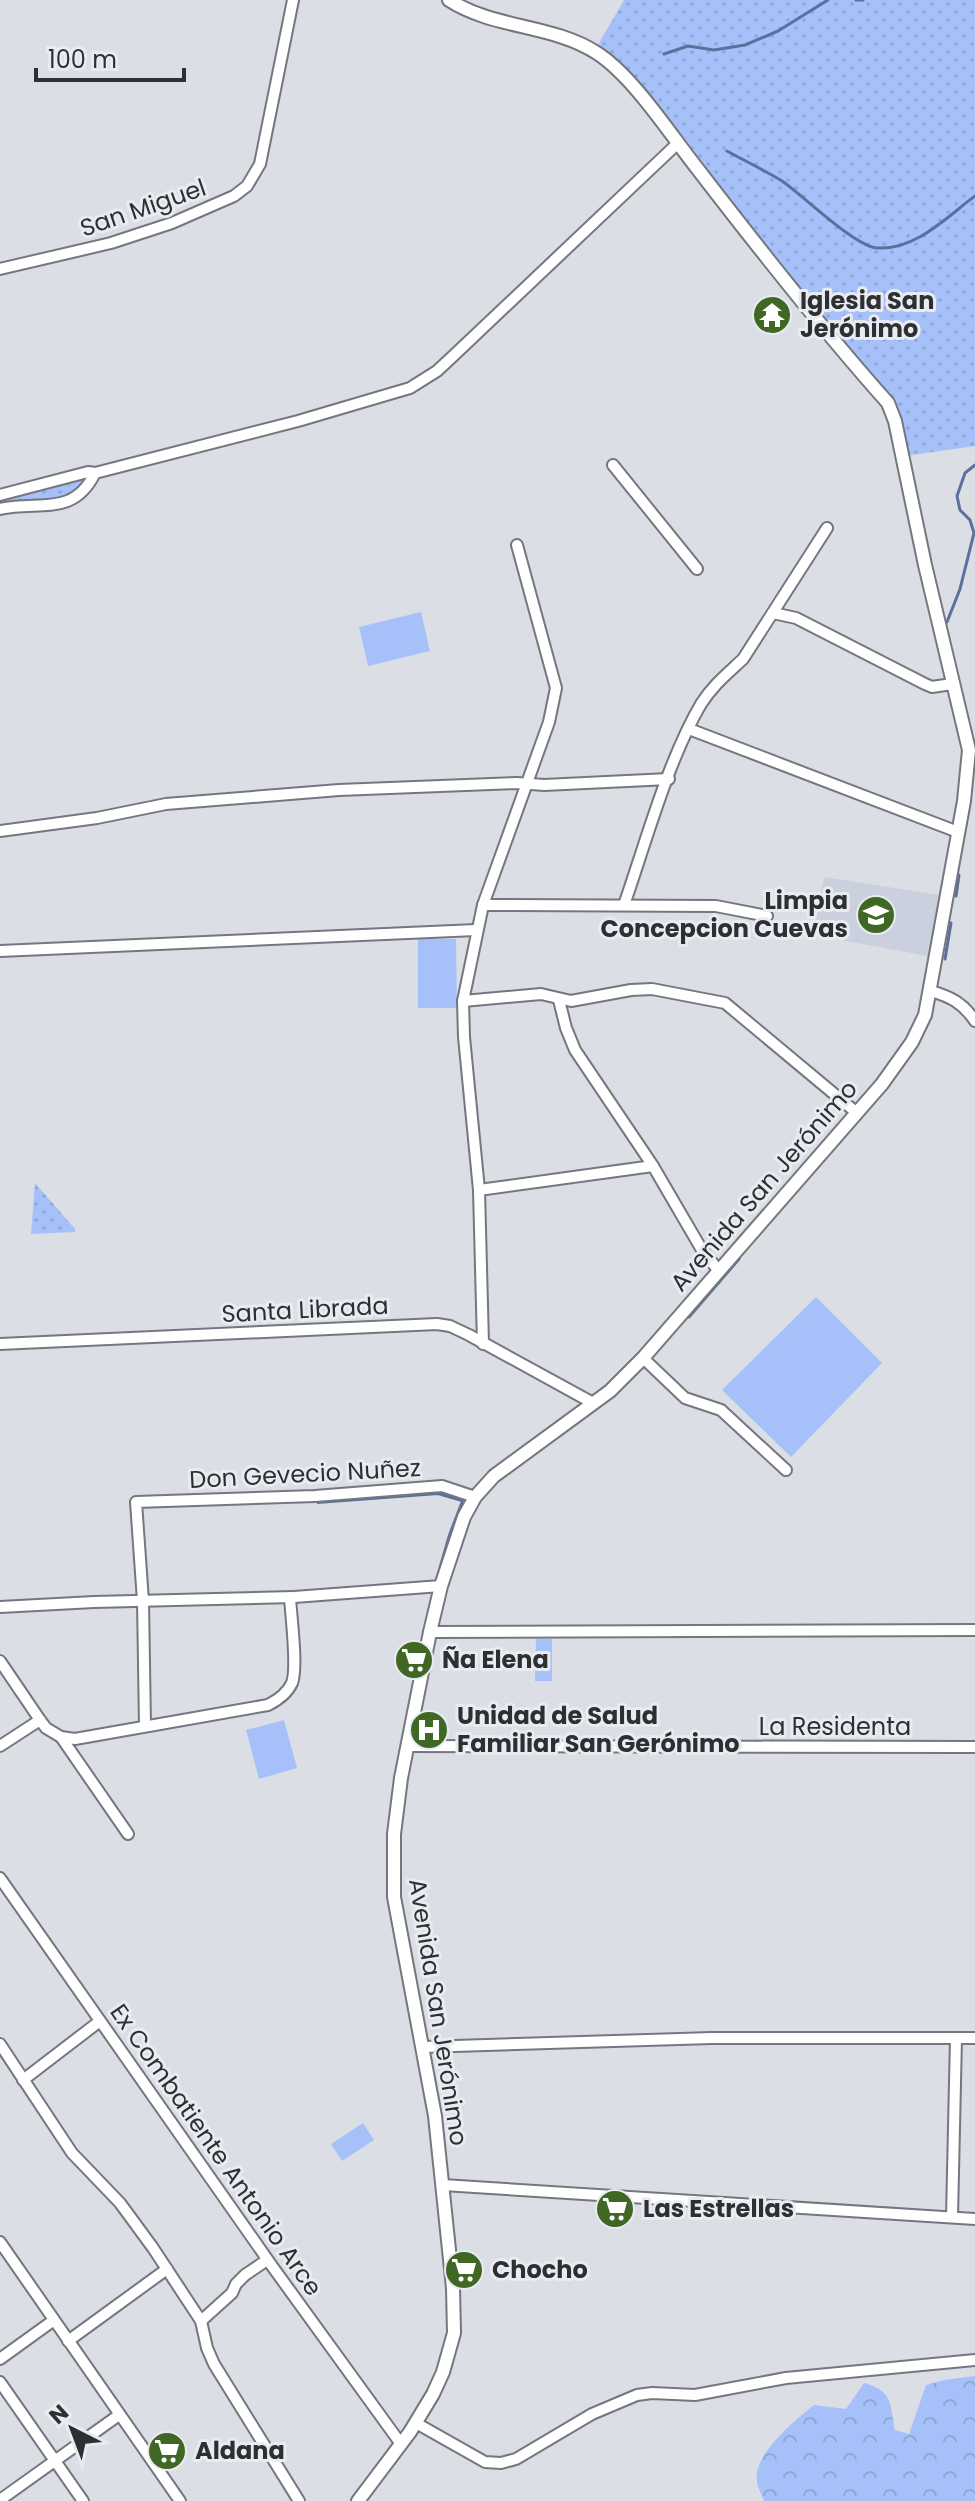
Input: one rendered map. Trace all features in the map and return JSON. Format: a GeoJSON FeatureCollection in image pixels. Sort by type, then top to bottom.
{"type":"FeatureCollection","features":[{"type":"Feature","properties":{"kind":"street","name":"San Miguel"},"geometry":{"type":"LineString","coordinates":[[0,269],[111,243],[172,223],[221,203],[247,186],[260,164],[293,0]]}},
{"type":"Feature","properties":{"kind":"street","name":"Avenida San Jerónimo"},"geometry":{"type":"LineString","coordinates":[[358,2501],[416,2423],[443,2372],[454,2333],[443,2185],[423,2047],[394,1897],[392,1864],[407,1746],[430,1632],[441,1586],[464,1517],[475,1497],[494,1476],[610,1391],[643,1358],[882,1084],[912,1042],[921,1026],[931,991],[958,832],[970,802],[972,749],[952,684],[895,421],[888,403],[622,74],[597,53],[567,39],[481,16],[449,0]]}},
{"type":"Feature","properties":{"kind":"street"},"geometry":{"type":"LineString","coordinates":[[0,495],[327,413],[390,395],[418,383],[451,358],[677,144]]}},
{"type":"Feature","properties":{"kind":"street"},"geometry":{"type":"LineString","coordinates":[[613,465],[697,569]]}},
{"type":"Feature","properties":{"kind":"street"},"geometry":{"type":"LineString","coordinates":[[0,509],[60,505],[85,488],[95,473]]}},
{"type":"Feature","properties":{"kind":"street"},"geometry":{"type":"LineString","coordinates":[[624,905],[669,779],[702,702],[724,674],[743,659],[827,528]]}},
{"type":"Feature","properties":{"kind":"street"},"geometry":{"type":"LineString","coordinates":[[483,1344],[479,1190],[463,1001],[483,905],[549,722],[556,688],[517,545]]}},
{"type":"Feature","properties":{"kind":"street"},"geometry":{"type":"LineString","coordinates":[[773,613],[796,618],[932,687],[952,684]]}},
{"type":"Feature","properties":{"kind":"street"},"geometry":{"type":"LineString","coordinates":[[689,729],[958,832]]}},
{"type":"Feature","properties":{"kind":"street"},"geometry":{"type":"LineString","coordinates":[[0,831],[97,818],[166,804],[339,790],[669,779]]}},
{"type":"Feature","properties":{"kind":"street"},"geometry":{"type":"LineString","coordinates":[[483,905],[716,906],[767,916]]}},
{"type":"Feature","properties":{"kind":"street"},"geometry":{"type":"LineString","coordinates":[[0,951],[476,930]]}},
{"type":"Feature","properties":{"kind":"street"},"geometry":{"type":"LineString","coordinates":[[463,1001],[541,994],[571,1001],[652,989],[725,1003],[857,1113]]}},
{"type":"Feature","properties":{"kind":"street"},"geometry":{"type":"LineString","coordinates":[[931,991],[962,1004],[975,1021]]}},
{"type":"Feature","properties":{"kind":"street"},"geometry":{"type":"LineString","coordinates":[[559,1000],[575,1050],[653,1166],[702,1250],[719,1271]]}},
{"type":"Feature","properties":{"kind":"street"},"geometry":{"type":"LineString","coordinates":[[479,1190],[653,1166]]}},
{"type":"Feature","properties":{"kind":"street","name":"Santa Librada"},"geometry":{"type":"LineString","coordinates":[[0,1344],[437,1324],[450,1326],[593,1403]]}},
{"type":"Feature","properties":{"kind":"street"},"geometry":{"type":"LineString","coordinates":[[643,1358],[685,1398],[721,1410],[786,1470]]}},
{"type":"Feature","properties":{"kind":"street","name":"Don Gevecio Nuñez"},"geometry":{"type":"LineString","coordinates":[[143,1601],[136,1502],[315,1496],[442,1486],[475,1497]]}},
{"type":"Feature","properties":{"kind":"street"},"geometry":{"type":"LineString","coordinates":[[0,1607],[290,1597],[441,1586]]}},
{"type":"Feature","properties":{"kind":"street"},"geometry":{"type":"LineString","coordinates":[[0,1661],[46,1728],[61,1737],[75,1739],[268,1705],[286,1693],[294,1676],[290,1597]]}},
{"type":"Feature","properties":{"kind":"street"},"geometry":{"type":"LineString","coordinates":[[143,1601],[145,1726]]}},
{"type":"Feature","properties":{"kind":"street"},"geometry":{"type":"LineString","coordinates":[[430,1632],[975,1630]]}},
{"type":"Feature","properties":{"kind":"street"},"geometry":{"type":"LineString","coordinates":[[0,1746],[40,1720]]}},
{"type":"Feature","properties":{"kind":"street"},"geometry":{"type":"LineString","coordinates":[[61,1737],[128,1834]]}},
{"type":"Feature","properties":{"kind":"street","name":"La Residenta"},"geometry":{"type":"LineString","coordinates":[[407,1746],[975,1747]]}},
{"type":"Feature","properties":{"kind":"street","name":"Ex Combatiente Antonio Arce"},"geometry":{"type":"LineString","coordinates":[[0,1878],[267,2260],[401,2444]]}},
{"type":"Feature","properties":{"kind":"street"},"geometry":{"type":"LineString","coordinates":[[23,2080],[100,2021]]}},
{"type":"Feature","properties":{"kind":"street"},"geometry":{"type":"LineString","coordinates":[[423,2047],[712,2038],[975,2038]]}},
{"type":"Feature","properties":{"kind":"street"},"geometry":{"type":"LineString","coordinates":[[952,2217],[956,2038]]}},
{"type":"Feature","properties":{"kind":"street"},"geometry":{"type":"LineString","coordinates":[[0,2044],[72,2153],[120,2203],[167,2269],[201,2321],[214,2364],[299,2501]]}},
{"type":"Feature","properties":{"kind":"street"},"geometry":{"type":"LineString","coordinates":[[443,2185],[975,2219]]}},
{"type":"Feature","properties":{"kind":"street"},"geometry":{"type":"LineString","coordinates":[[2,2249],[180,2501]]}},
{"type":"Feature","properties":{"kind":"street"},"geometry":{"type":"LineString","coordinates":[[201,2321],[232,2293],[245,2275],[267,2260]]}},
{"type":"Feature","properties":{"kind":"street"},"geometry":{"type":"LineString","coordinates":[[68,2341],[167,2269]]}},
{"type":"Feature","properties":{"kind":"street"},"geometry":{"type":"LineString","coordinates":[[0,2359],[54,2320]]}},
{"type":"Feature","properties":{"kind":"street"},"geometry":{"type":"LineString","coordinates":[[416,2423],[485,2462],[501,2463],[516,2459],[592,2414],[637,2395],[695,2395],[786,2378],[975,2360]]}},
{"type":"Feature","properties":{"kind":"street"},"geometry":{"type":"LineString","coordinates":[[0,2382],[4,2396],[83,2501]]}},
{"type":"Feature","properties":{"kind":"street"},"geometry":{"type":"LineString","coordinates":[[0,2500],[119,2415]]}},
{"type":"Feature","properties":{"kind":"shaded area","name":"Limpia Concepcion Cuevas"},"geometry":{"type":"Polygon","coordinates":[[[824,877],[939,895],[928,956],[813,935],[824,877]]]}},
{"type":"Feature","properties":{"kind":"green space"},"geometry":{"type":"Polygon","coordinates":[[[624,0],[975,0],[975,446],[905,456],[874,380],[601,50],[599,43],[624,0]]]}},
{"type":"Feature","properties":{"kind":"green space"},"geometry":{"type":"Polygon","coordinates":[[[89,476],[77,491],[59,502],[0,506],[0,498],[89,476]]]}},
{"type":"Feature","properties":{"kind":"green space"},"geometry":{"type":"Polygon","coordinates":[[[421,612],[430,651],[368,666],[359,627],[421,612]]]}},
{"type":"Feature","properties":{"kind":"green space"},"geometry":{"type":"Polygon","coordinates":[[[418,939],[456,939],[457,1008],[418,1008],[418,939]]]}},
{"type":"Feature","properties":{"kind":"green space"},"geometry":{"type":"Polygon","coordinates":[[[35,1183],[75,1229],[75,1232],[31,1234],[35,1183]]]}},
{"type":"Feature","properties":{"kind":"green space"},"geometry":{"type":"Polygon","coordinates":[[[816,1297],[882,1363],[791,1457],[722,1390],[816,1297]]]}},
{"type":"Feature","properties":{"kind":"green space"},"geometry":{"type":"Polygon","coordinates":[[[536,1639],[552,1639],[552,1681],[535,1681],[536,1639]]]}},
{"type":"Feature","properties":{"kind":"green space"},"geometry":{"type":"Polygon","coordinates":[[[284,1720],[297,1768],[259,1779],[246,1730],[284,1720]]]}},
{"type":"Feature","properties":{"kind":"green space"},"geometry":{"type":"Polygon","coordinates":[[[363,2123],[374,2140],[342,2161],[331,2144],[363,2123]]]}},
{"type":"Feature","properties":{"kind":"green space"},"geometry":{"type":"Polygon","coordinates":[[[975,2376],[975,2501],[764,2501],[757,2482],[761,2461],[776,2439],[814,2405],[846,2409],[864,2383],[885,2395],[891,2406],[895,2430],[909,2434],[926,2385],[975,2376]]]}},
{"type":"Feature","properties":{"kind":"water"},"geometry":{"type":"Polygon","coordinates":[[[439,1493],[463,1501],[436,1580],[449,1535],[462,1501],[438,1494],[317,1503],[439,1493]]]}},
{"type":"Feature","properties":{"kind":"waterway"},"geometry":{"type":"LineString","coordinates":[[664,54],[688,46],[714,50],[745,45],[778,31],[828,0]]}},
{"type":"Feature","properties":{"kind":"waterway"},"geometry":{"type":"LineString","coordinates":[[856,0],[863,0]]}},
{"type":"Feature","properties":{"kind":"waterway"},"geometry":{"type":"LineString","coordinates":[[727,151],[782,181],[843,230],[878,248],[905,244],[918,238],[975,196]]}},
{"type":"Feature","properties":{"kind":"waterway"},"geometry":{"type":"LineString","coordinates":[[947,622],[960,589],[974,533],[970,520],[960,510],[957,496],[965,473],[975,465]]}},
{"type":"Feature","properties":{"kind":"waterway"},"geometry":{"type":"LineString","coordinates":[[956,896],[959,875]]}},
{"type":"Feature","properties":{"kind":"waterway"},"geometry":{"type":"LineString","coordinates":[[945,959],[951,923]]}},
{"type":"Feature","properties":{"kind":"waterway"},"geometry":{"type":"LineString","coordinates":[[689,1317],[739,1259]]}},
{"type":"Feature","properties":{"kind":"place","name":"Iglesia San Jerónimo"},"geometry":{"type":"Point","coordinates":[772,315]}},
{"type":"Feature","properties":{"kind":"place","name":"Limpia Concepcion Cuevas"},"geometry":{"type":"Point","coordinates":[876,915]}},
{"type":"Feature","properties":{"kind":"place","name":"Ña Elena"},"geometry":{"type":"Point","coordinates":[414,1660]}},
{"type":"Feature","properties":{"kind":"place","name":"Unidad de Salud Familiar San Gerónimo"},"geometry":{"type":"Point","coordinates":[429,1730]}},
{"type":"Feature","properties":{"kind":"place","name":"Las Estrellas"},"geometry":{"type":"Point","coordinates":[615,2209]}},
{"type":"Feature","properties":{"kind":"place","name":"Chocho"},"geometry":{"type":"Point","coordinates":[464,2270]}},
{"type":"Feature","properties":{"kind":"place","name":"Aldana"},"geometry":{"type":"Point","coordinates":[167,2451]}}]}
